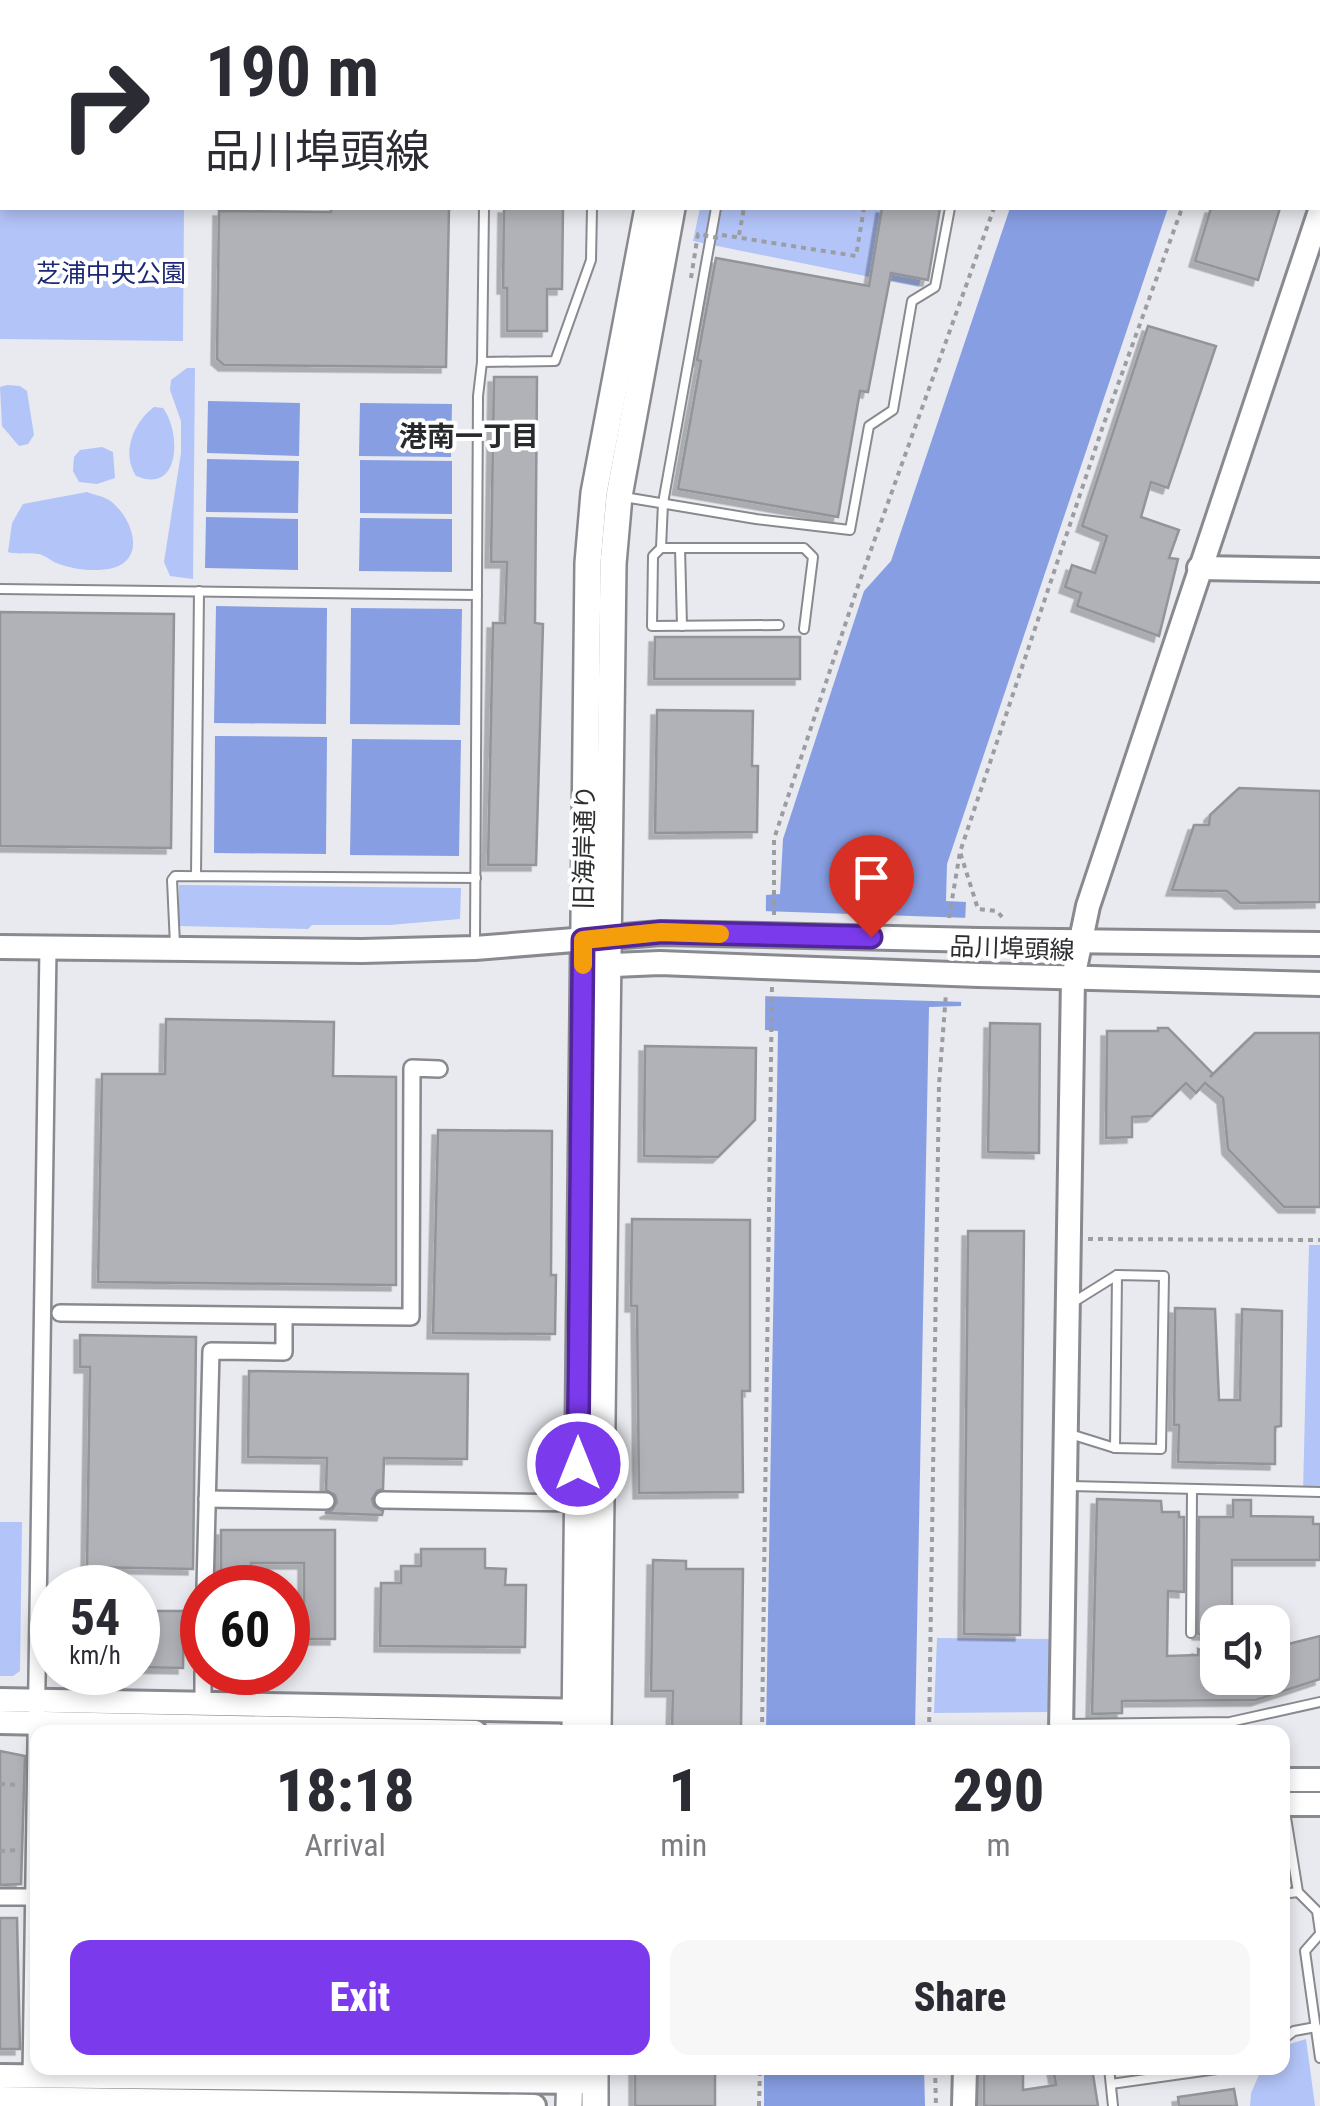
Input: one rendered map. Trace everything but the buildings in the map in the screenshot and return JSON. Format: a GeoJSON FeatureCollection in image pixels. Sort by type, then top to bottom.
{"type":"FeatureCollection","features":[{"type":"Feature","properties":{"kind":"main road","name":"旧海岸通り"},"geometry":{"type":"LineString","coordinates":[[587,1722],[596,966],[590,525],[648,210]]}},
{"type":"Feature","properties":{"kind":"main road","name":"旧海岸通り"},"geometry":{"type":"LineString","coordinates":[[596,938],[620,496],[672,210]]}},
{"type":"Feature","properties":{"kind":"main road","name":"旧海岸通り"},"geometry":{"type":"LineString","coordinates":[[587,1722],[578,1502],[596,966]]}},
{"type":"Feature","properties":{"kind":"street"},"geometry":{"type":"LineString","coordinates":[[1062,1725],[1072,978],[1080,942],[1199,568],[1320,211]]}},
{"type":"Feature","properties":{"kind":"street"},"geometry":{"type":"LineString","coordinates":[[1199,568],[1320,570]]}},
{"type":"Feature","properties":{"kind":"street","name":"品川埠頭線"},"geometry":{"type":"LineString","coordinates":[[0,947],[175,951],[475,948],[661,932],[1320,944]]}},
{"type":"Feature","properties":{"kind":"street"},"geometry":{"type":"LineString","coordinates":[[37,1725],[48,950]]}},
{"type":"Feature","properties":{"kind":"street","name":"品川埠頭線"},"geometry":{"type":"LineString","coordinates":[[596,966],[660,963],[1320,984]]}},
{"type":"Feature","properties":{"kind":"street"},"geometry":{"type":"LineString","coordinates":[[60,1313],[411,1317],[412,1068],[439,1068]]}},
{"type":"Feature","properties":{"kind":"street"},"geometry":{"type":"LineString","coordinates":[[206,1565],[211,1351],[284,1352],[284,1316]]}},
{"type":"Feature","properties":{"kind":"street"},"geometry":{"type":"LineString","coordinates":[[207,1499],[326,1500]]}},
{"type":"Feature","properties":{"kind":"street"},"geometry":{"type":"LineString","coordinates":[[383,1500],[578,1502]]}},
{"type":"Feature","properties":{"kind":"street"},"geometry":{"type":"LineString","coordinates":[[203,1695],[203,1704]]}},
{"type":"Feature","properties":{"kind":"street"},"geometry":{"type":"LineString","coordinates":[[0,1700],[37,1711],[330,1725]]}},
{"type":"Feature","properties":{"kind":"street"},"geometry":{"type":"LineString","coordinates":[[0,1722],[37,1711],[203,1704],[587,1722]]}},
{"type":"Feature","properties":{"kind":"street"},"geometry":{"type":"LineString","coordinates":[[1290,1780],[1320,1780]]}},
{"type":"Feature","properties":{"kind":"street"},"geometry":{"type":"LineString","coordinates":[[1290,1804],[1320,1804]]}},
{"type":"Feature","properties":{"kind":"street"},"geometry":{"type":"LineString","coordinates":[[0,1897],[30,1897]]}},
{"type":"Feature","properties":{"kind":"street"},"geometry":{"type":"LineString","coordinates":[[0,2076],[91,2075]]}},
{"type":"Feature","properties":{"kind":"street"},"geometry":{"type":"LineString","coordinates":[[497,2075],[582,2085]]}},
{"type":"Feature","properties":{"kind":"street"},"geometry":{"type":"LineString","coordinates":[[964,2106],[965,2075]]}},
{"type":"Feature","properties":{"kind":"street"},"geometry":{"type":"LineString","coordinates":[[0,2098],[534,2106]]}},
{"type":"Feature","properties":{"kind":"lane"},"geometry":{"type":"LineString","coordinates":[[475,948],[478,396],[484,210]]}},
{"type":"Feature","properties":{"kind":"lane"},"geometry":{"type":"LineString","coordinates":[[482,362],[556,361],[591,260],[592,210]]}},
{"type":"Feature","properties":{"kind":"lane"},"geometry":{"type":"LineString","coordinates":[[716,210],[663,503],[661,548],[653,556],[652,626],[780,626]]}},
{"type":"Feature","properties":{"kind":"lane"},"geometry":{"type":"LineString","coordinates":[[620,496],[850,530],[869,426],[892,410],[912,302],[936,287],[950,210]]}},
{"type":"Feature","properties":{"kind":"lane"},"geometry":{"type":"LineString","coordinates":[[661,548],[804,548],[813,556],[804,629]]}},
{"type":"Feature","properties":{"kind":"lane"},"geometry":{"type":"LineString","coordinates":[[680,548],[682,626]]}},
{"type":"Feature","properties":{"kind":"lane"},"geometry":{"type":"LineString","coordinates":[[0,589],[477,595]]}},
{"type":"Feature","properties":{"kind":"lane"},"geometry":{"type":"LineString","coordinates":[[196,876],[199,591]]}},
{"type":"Feature","properties":{"kind":"lane"},"geometry":{"type":"LineString","coordinates":[[175,951],[172,880],[176,876],[476,878]]}},
{"type":"Feature","properties":{"kind":"lane"},"geometry":{"type":"LineString","coordinates":[[1066,1432],[1115,1448],[1161,1449],[1164,1276],[1118,1275],[1068,1305]]}},
{"type":"Feature","properties":{"kind":"lane"},"geometry":{"type":"LineString","coordinates":[[1115,1448],[1118,1275]]}},
{"type":"Feature","properties":{"kind":"lane"},"geometry":{"type":"LineString","coordinates":[[1066,1486],[1320,1492]]}},
{"type":"Feature","properties":{"kind":"lane"},"geometry":{"type":"LineString","coordinates":[[1191,1633],[1192,1490]]}},
{"type":"Feature","properties":{"kind":"lane"},"geometry":{"type":"LineString","coordinates":[[1146,1725],[1230,1722],[1320,1702]]}},
{"type":"Feature","properties":{"kind":"lane"},"geometry":{"type":"LineString","coordinates":[[1290,1845],[1298,1892],[1317,1911],[1320,1933],[1306,1951],[1320,2058]]}},
{"type":"Feature","properties":{"kind":"lane"},"geometry":{"type":"LineString","coordinates":[[1290,1893],[1298,1892]]}},
{"type":"Feature","properties":{"kind":"lane"},"geometry":{"type":"LineString","coordinates":[[1308,1970],[1320,1968]]}},
{"type":"Feature","properties":{"kind":"lane"},"geometry":{"type":"LineString","coordinates":[[1290,2034],[1316,2027]]}},
{"type":"Feature","properties":{"kind":"lane"},"geometry":{"type":"LineString","coordinates":[[1109,2075],[1113,2106]]}},
{"type":"Feature","properties":{"kind":"lane"},"geometry":{"type":"LineString","coordinates":[[1110,2084],[1174,2075]]}},
{"type":"Feature","properties":{"kind":"path"},"geometry":{"type":"LineString","coordinates":[[739,236],[744,210]]}},
{"type":"Feature","properties":{"kind":"path"},"geometry":{"type":"LineString","coordinates":[[690,278],[698,234],[718,238],[725,234],[856,256],[864,210]]}},
{"type":"Feature","properties":{"kind":"path"},"geometry":{"type":"LineString","coordinates":[[774,891],[774,839],[858,586],[993,210]]}},
{"type":"Feature","properties":{"kind":"path"},"geometry":{"type":"LineString","coordinates":[[950,897],[960,852],[1097,444],[1181,210]]}},
{"type":"Feature","properties":{"kind":"path"},"geometry":{"type":"LineString","coordinates":[[960,852],[978,909],[997,910],[1002,917]]}},
{"type":"Feature","properties":{"kind":"path"},"geometry":{"type":"LineString","coordinates":[[929,1725],[939,1084],[945,1010]]}},
{"type":"Feature","properties":{"kind":"path"},"geometry":{"type":"LineString","coordinates":[[760,1725],[772,1031]]}},
{"type":"Feature","properties":{"kind":"path"},"geometry":{"type":"LineString","coordinates":[[1068,1239],[1320,1240]]}},
{"type":"Feature","properties":{"kind":"path"},"geometry":{"type":"LineString","coordinates":[[759,2106],[760,2075]]}},
{"type":"Feature","properties":{"kind":"path"},"geometry":{"type":"LineString","coordinates":[[935,2075],[936,2106]]}},
{"type":"Feature","properties":{"kind":"green space","name":"芝浦中央公園"},"geometry":{"type":"Polygon","coordinates":[[[0,210],[184,210],[183,341],[0,339],[0,210]]]}},
{"type":"Feature","properties":{"kind":"green space"},"geometry":{"type":"Polygon","coordinates":[[[700,210],[932,210],[919,287],[693,241],[700,210]]]}},
{"type":"Feature","properties":{"kind":"green space"},"geometry":{"type":"Polygon","coordinates":[[[187,368],[195,368],[193,579],[170,576],[164,562],[181,453],[181,421],[170,390],[171,380],[187,368]]]}},
{"type":"Feature","properties":{"kind":"green space"},"geometry":{"type":"Polygon","coordinates":[[[7,385],[27,391],[34,435],[28,444],[19,446],[2,426],[0,387],[7,385]]]}},
{"type":"Feature","properties":{"kind":"green space"},"geometry":{"type":"Polygon","coordinates":[[[154,407],[163,408],[169,419],[174,445],[169,469],[162,477],[151,480],[136,476],[130,448],[140,421],[154,407]]]}},
{"type":"Feature","properties":{"kind":"green space"},"geometry":{"type":"Polygon","coordinates":[[[102,447],[113,452],[115,478],[97,484],[79,482],[73,471],[74,457],[80,450],[102,447]]]}},
{"type":"Feature","properties":{"kind":"green space"},"geometry":{"type":"Polygon","coordinates":[[[87,492],[109,500],[129,525],[133,546],[124,563],[86,570],[59,564],[39,554],[8,552],[12,523],[23,504],[87,492]]]}},
{"type":"Feature","properties":{"kind":"green space"},"geometry":{"type":"Polygon","coordinates":[[[179,885],[461,888],[460,919],[390,925],[312,925],[308,929],[179,926],[179,885]]]}},
{"type":"Feature","properties":{"kind":"green space"},"geometry":{"type":"Polygon","coordinates":[[[1309,1245],[1320,1245],[1320,1492],[1303,1492],[1309,1245]]]}},
{"type":"Feature","properties":{"kind":"green space"},"geometry":{"type":"Polygon","coordinates":[[[0,1522],[22,1522],[20,1671],[13,1676],[0,1676],[0,1522]]]}},
{"type":"Feature","properties":{"kind":"green space"},"geometry":{"type":"Polygon","coordinates":[[[937,1638],[1053,1639],[1051,1712],[934,1713],[937,1638]]]}},
{"type":"Feature","properties":{"kind":"green space"},"geometry":{"type":"Polygon","coordinates":[[[1306,2039],[1315,2106],[1250,2106],[1259,2075],[1290,2075],[1290,2044],[1306,2039]]]}},
{"type":"Feature","properties":{"kind":"shaded area"},"geometry":{"type":"Polygon","coordinates":[[[1009,210],[1167,210],[947,864],[946,901],[966,902],[961,1006],[929,1007],[915,1725],[766,1725],[778,1031],[765,1030],[766,895],[780,894],[783,839],[864,591],[891,561],[1009,210]]]}},
{"type":"Feature","properties":{"kind":"shaded area"},"geometry":{"type":"Polygon","coordinates":[[[208,401],[300,403],[299,456],[207,453],[208,401]]]}},
{"type":"Feature","properties":{"kind":"shaded area"},"geometry":{"type":"Polygon","coordinates":[[[360,403],[452,404],[451,457],[359,456],[360,403]]]}},
{"type":"Feature","properties":{"kind":"shaded area"},"geometry":{"type":"Polygon","coordinates":[[[207,459],[299,461],[298,513],[206,512],[207,459]]]}},
{"type":"Feature","properties":{"kind":"shaded area"},"geometry":{"type":"Polygon","coordinates":[[[360,460],[452,461],[452,514],[360,513],[360,460]]]}},
{"type":"Feature","properties":{"kind":"shaded area"},"geometry":{"type":"Polygon","coordinates":[[[206,517],[298,519],[298,570],[205,568],[206,517]]]}},
{"type":"Feature","properties":{"kind":"shaded area"},"geometry":{"type":"Polygon","coordinates":[[[360,518],[452,519],[452,572],[359,571],[360,518]]]}},
{"type":"Feature","properties":{"kind":"shaded area"},"geometry":{"type":"Polygon","coordinates":[[[216,606],[327,608],[326,724],[214,723],[216,606]]]}},
{"type":"Feature","properties":{"kind":"shaded area"},"geometry":{"type":"Polygon","coordinates":[[[351,608],[462,609],[460,725],[350,724],[351,608]]]}},
{"type":"Feature","properties":{"kind":"shaded area"},"geometry":{"type":"Polygon","coordinates":[[[215,736],[327,737],[326,854],[214,853],[215,736]]]}},
{"type":"Feature","properties":{"kind":"shaded area"},"geometry":{"type":"Polygon","coordinates":[[[352,739],[461,740],[459,856],[350,855],[352,739]]]}},
{"type":"Feature","properties":{"kind":"shaded area"},"geometry":{"type":"Polygon","coordinates":[[[764,2075],[924,2075],[925,2106],[764,2106],[764,2075]]]}},
{"type":"Feature","properties":{"kind":"pier"},"geometry":{"type":"Polygon","coordinates":[[[761,911],[970,918],[966,1002],[760,996],[761,911]]]}},
{"type":"Feature","properties":{"kind":"slow traffic"},"geometry":{"type":"LineString","coordinates":[[583,965],[583,940],[661,932],[720,934]]}},
{"type":"Feature","properties":{"kind":"district","name":"港南一丁目"},"geometry":{"type":"Point","coordinates":[469,436]}},
{"type":"Feature","properties":{"kind":"route"},"geometry":{"type":"LineString","coordinates":[[578,1464],[583,940],[661,932],[871,937]]}}]}
